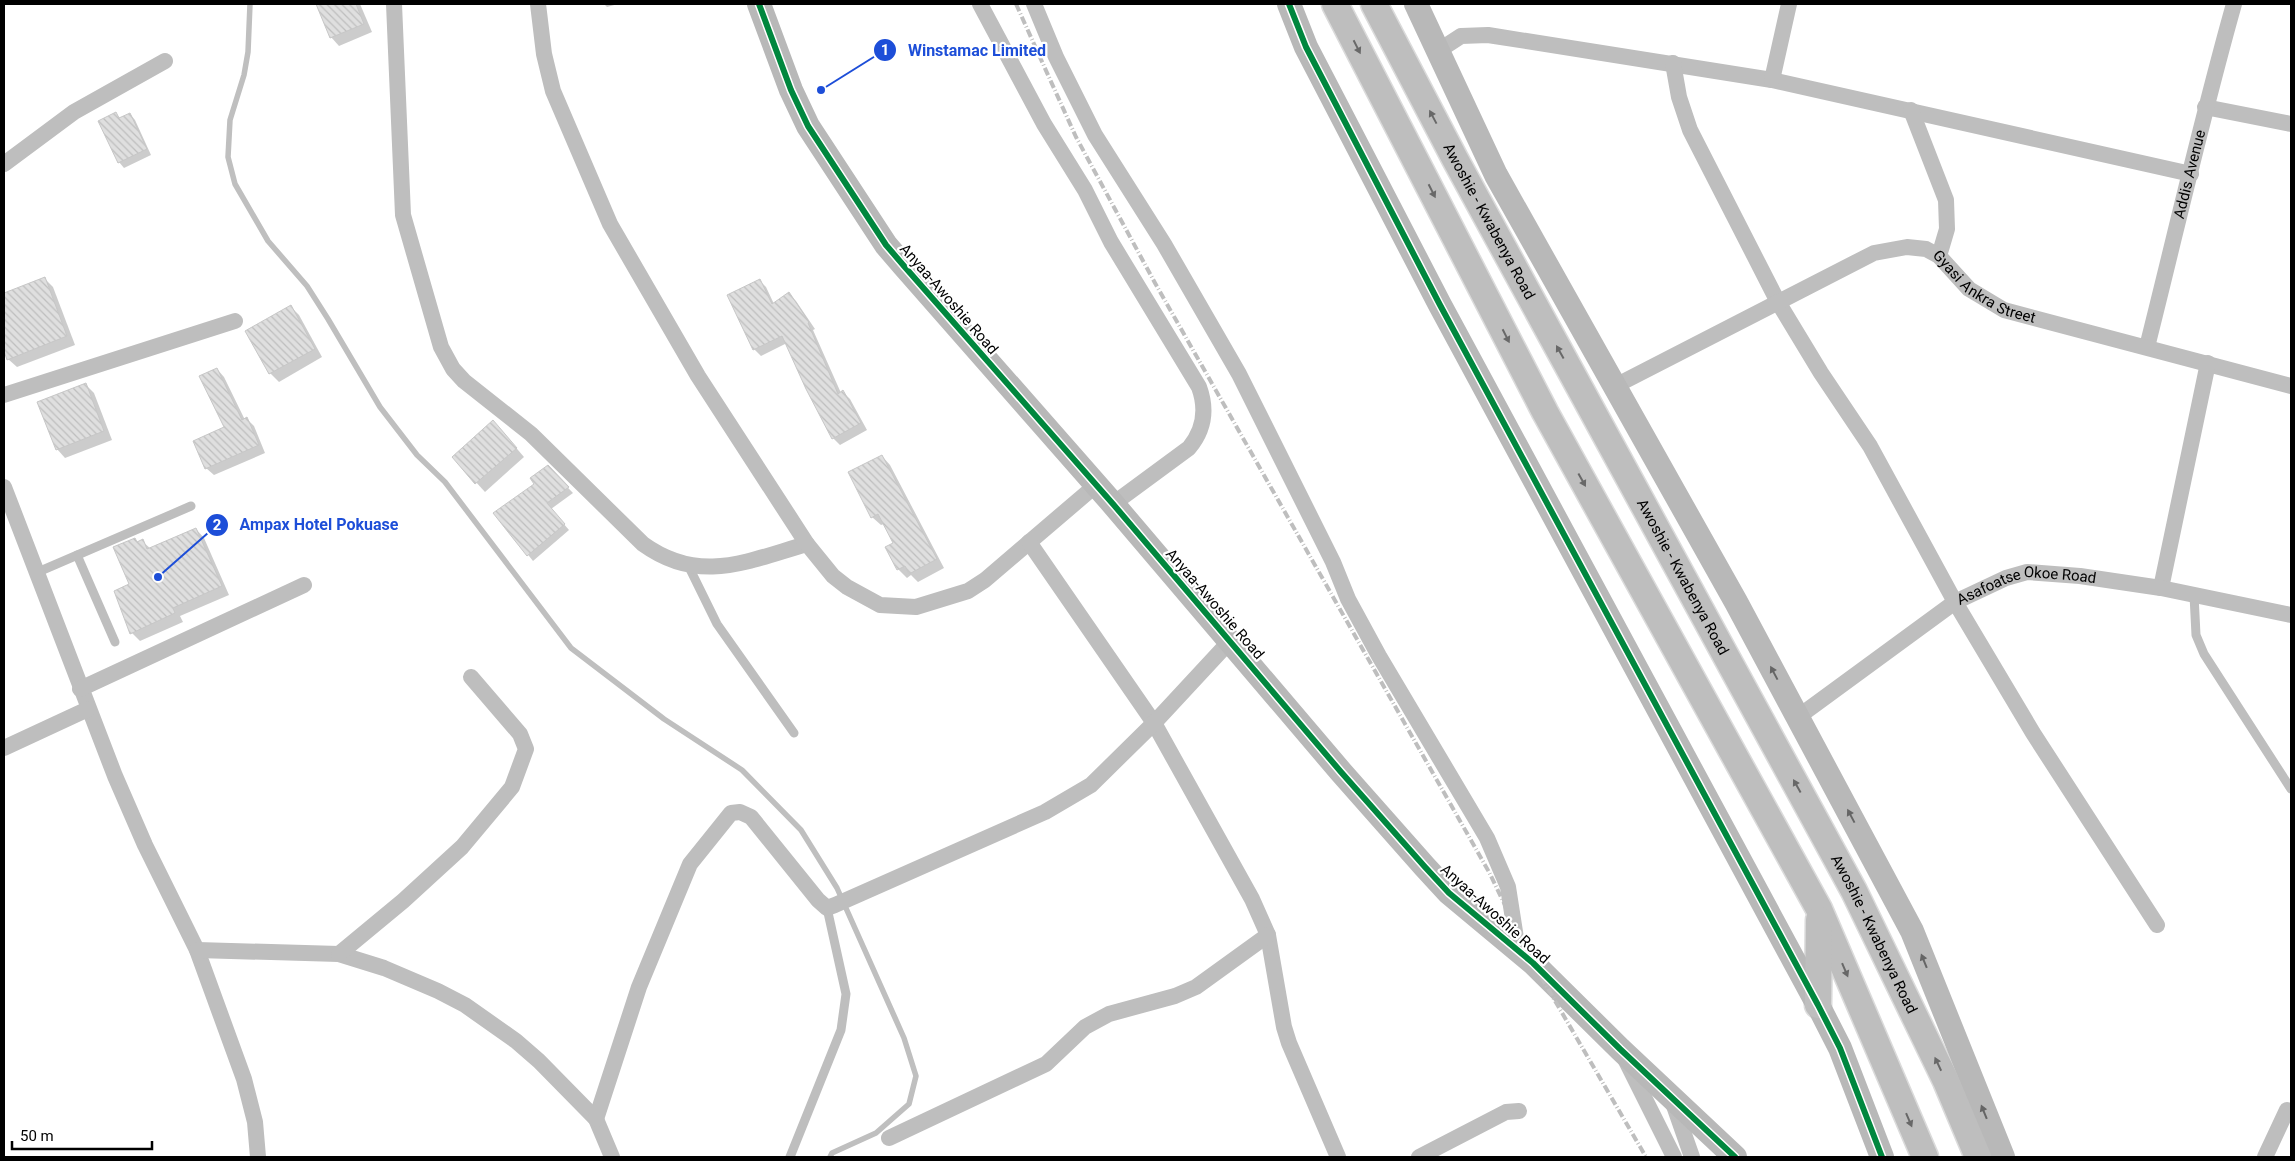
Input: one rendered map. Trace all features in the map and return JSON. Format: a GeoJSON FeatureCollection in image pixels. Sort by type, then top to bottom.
{"type":"FeatureCollection","features":[{"type":"Feature","properties":{"kind":"main road"},"geometry":{"type":"LineString","coordinates":[[1335,4],[1545,412],[1819,909],[1925,1157]]}},
{"type":"Feature","properties":{"kind":"main road","name":"Awoshie - Kwabenya Road"},"geometry":{"type":"LineString","coordinates":[[1374,4],[1585,398],[1854,891],[1942,1072],[1978,1157]]}},
{"type":"Feature","properties":{"kind":"main road"},"geometry":{"type":"LineString","coordinates":[[1545,412],[1548,401],[1564,390],[1574,391],[1585,398]]}},
{"type":"Feature","properties":{"kind":"main road"},"geometry":{"type":"LineString","coordinates":[[1818,1005],[1819,909]]}},
{"type":"Feature","properties":{"kind":"street"},"geometry":{"type":"LineString","coordinates":[[394,4],[404,215],[441,347],[453,369],[464,381],[531,434],[643,544],[659,556],[688,566],[726,567],[807,544]]}},
{"type":"Feature","properties":{"kind":"street"},"geometry":{"type":"LineString","coordinates":[[538,4],[544,54],[553,91],[610,224],[698,376],[807,544],[833,576],[847,587],[880,605],[916,607],[968,591],[985,580],[1095,486]]}},
{"type":"Feature","properties":{"kind":"street","name":"Anyaa-Awoshie Road"},"geometry":{"type":"LineString","coordinates":[[759,4],[791,90],[808,126],[886,245],[1231,640],[1341,772],[1425,868],[1449,893],[1533,963],[1734,1157]]}},
{"type":"Feature","properties":{"kind":"street"},"geometry":{"type":"LineString","coordinates":[[980,4],[1044,124],[1084,190],[1111,242],[1199,387],[1203,398],[1202,424],[1198,438],[1189,448],[1113,504]]}},
{"type":"Feature","properties":{"kind":"street"},"geometry":{"type":"LineString","coordinates":[[1034,4],[1056,57],[1095,135],[1164,244],[1239,374],[1329,553],[1348,599],[1487,838],[1508,887],[1518,951]]}},
{"type":"Feature","properties":{"kind":"street"},"geometry":{"type":"LineString","coordinates":[[1289,4],[1306,47],[1440,305],[1818,1005],[1840,1048],[1882,1157]]}},
{"type":"Feature","properties":{"kind":"street"},"geometry":{"type":"LineString","coordinates":[[1416,4],[1496,175],[1736,602],[1912,931],[2002,1157]]}},
{"type":"Feature","properties":{"kind":"street"},"geometry":{"type":"LineString","coordinates":[[1772,80],[1789,4]]}},
{"type":"Feature","properties":{"kind":"street","name":"Addis Avenue"},"geometry":{"type":"LineString","coordinates":[[2147,347],[2191,174],[2205,107],[2234,4]]}},
{"type":"Feature","properties":{"kind":"street"},"geometry":{"type":"LineString","coordinates":[[1438,51],[1461,36],[1482,34],[1772,80],[2191,174]]}},
{"type":"Feature","properties":{"kind":"street"},"geometry":{"type":"LineString","coordinates":[[4,164],[74,112],[165,61]]}},
{"type":"Feature","properties":{"kind":"street"},"geometry":{"type":"LineString","coordinates":[[1673,64],[1678,97],[1690,130],[1778,302],[1821,373],[1870,446],[1955,602],[2034,733],[2157,925]]}},
{"type":"Feature","properties":{"kind":"street"},"geometry":{"type":"LineString","coordinates":[[2205,107],[2291,124]]}},
{"type":"Feature","properties":{"kind":"street"},"geometry":{"type":"LineString","coordinates":[[1911,110],[1946,200],[1947,229],[1940,256]]}},
{"type":"Feature","properties":{"kind":"street","name":"Gyasi Ankra Street"},"geometry":{"type":"LineString","coordinates":[[1615,386],[1874,253],[1907,246],[1926,249],[1940,256],[1969,289],[2004,310],[2291,386]]}},
{"type":"Feature","properties":{"kind":"street"},"geometry":{"type":"LineString","coordinates":[[4,395],[235,321]]}},
{"type":"Feature","properties":{"kind":"street"},"geometry":{"type":"LineString","coordinates":[[2161,588],[2208,363]]}},
{"type":"Feature","properties":{"kind":"street"},"geometry":{"type":"LineString","coordinates":[[4,487],[38,572],[88,709],[145,845],[197,950],[244,1079],[255,1122],[258,1157]]}},
{"type":"Feature","properties":{"kind":"street"},"geometry":{"type":"LineString","coordinates":[[1029,542],[1154,723],[1252,899],[1268,936],[1284,1026],[1338,1157]]}},
{"type":"Feature","properties":{"kind":"street","name":"Asafoatse Okoe Road"},"geometry":{"type":"LineString","coordinates":[[1798,717],[1955,602],[2006,578],[2027,572],[2080,576],[2161,588],[2291,615]]}},
{"type":"Feature","properties":{"kind":"street"},"geometry":{"type":"LineString","coordinates":[[80,689],[304,585]]}},
{"type":"Feature","properties":{"kind":"street"},"geometry":{"type":"LineString","coordinates":[[596,1119],[639,986],[690,864],[732,813],[740,812],[751,817],[818,900],[831,906],[1045,812],[1091,785],[1154,723],[1231,640]]}},
{"type":"Feature","properties":{"kind":"street"},"geometry":{"type":"LineString","coordinates":[[338,954],[403,901],[462,847],[512,787],[526,749],[520,734],[471,677]]}},
{"type":"Feature","properties":{"kind":"street"},"geometry":{"type":"LineString","coordinates":[[4,748],[88,709]]}},
{"type":"Feature","properties":{"kind":"street"},"geometry":{"type":"LineString","coordinates":[[889,1138],[1046,1064],[1085,1027],[1109,1014],[1176,996],[1196,987],[1268,936]]}},
{"type":"Feature","properties":{"kind":"street"},"geometry":{"type":"LineString","coordinates":[[197,950],[338,954],[384,968],[438,990],[465,1006],[534,1056],[596,1119],[612,1157]]}},
{"type":"Feature","properties":{"kind":"street"},"geometry":{"type":"LineString","coordinates":[[1620,1049],[1674,1157]]}},
{"type":"Feature","properties":{"kind":"street"},"geometry":{"type":"LineString","coordinates":[[1671,1098],[1692,1157]]}},
{"type":"Feature","properties":{"kind":"street"},"geometry":{"type":"LineString","coordinates":[[2265,1157],[2287,1110]]}},
{"type":"Feature","properties":{"kind":"street"},"geometry":{"type":"LineString","coordinates":[[1418,1157],[1506,1112],[1520,1111]]}},
{"type":"Feature","properties":{"kind":"lane"},"geometry":{"type":"LineString","coordinates":[[38,572],[191,506]]}},
{"type":"Feature","properties":{"kind":"lane"},"geometry":{"type":"LineString","coordinates":[[77,555],[115,642]]}},
{"type":"Feature","properties":{"kind":"lane"},"geometry":{"type":"LineString","coordinates":[[688,566],[717,624],[794,733]]}},
{"type":"Feature","properties":{"kind":"lane"},"geometry":{"type":"LineString","coordinates":[[2194,595],[2196,635],[2204,654],[2291,789]]}},
{"type":"Feature","properties":{"kind":"lane"},"geometry":{"type":"LineString","coordinates":[[790,1157],[841,1030],[846,1008],[846,994],[831,906]]}},
{"type":"Feature","properties":{"kind":"building"},"geometry":{"type":"Polygon","coordinates":[[[316,4],[356,4],[364,24],[330,38],[316,4]]]}},
{"type":"Feature","properties":{"kind":"building"},"geometry":{"type":"Polygon","coordinates":[[[116,112],[119,118],[130,113],[147,149],[118,163],[98,121],[116,112]]]}},
{"type":"Feature","properties":{"kind":"building"},"geometry":{"type":"Polygon","coordinates":[[[45,277],[67,336],[7,360],[4,351],[4,293],[45,277]]]}},
{"type":"Feature","properties":{"kind":"building"},"geometry":{"type":"Polygon","coordinates":[[[760,279],[772,304],[789,292],[809,322],[838,394],[843,390],[861,423],[832,439],[806,389],[782,336],[753,350],[727,295],[760,279]]]}},
{"type":"Feature","properties":{"kind":"building"},"geometry":{"type":"Polygon","coordinates":[[[291,305],[315,349],[269,374],[245,331],[291,305]]]}},
{"type":"Feature","properties":{"kind":"building"},"geometry":{"type":"Polygon","coordinates":[[[217,368],[242,420],[247,417],[259,445],[205,469],[193,441],[224,427],[199,376],[217,368]]]}},
{"type":"Feature","properties":{"kind":"building"},"geometry":{"type":"Polygon","coordinates":[[[86,383],[104,431],[56,450],[37,402],[86,383]]]}},
{"type":"Feature","properties":{"kind":"building"},"geometry":{"type":"Polygon","coordinates":[[[493,420],[517,448],[475,484],[452,457],[493,420]]]}},
{"type":"Feature","properties":{"kind":"building"},"geometry":{"type":"Polygon","coordinates":[[[882,455],[937,559],[909,574],[905,566],[897,570],[885,547],[893,543],[878,514],[871,518],[848,472],[882,455]]]}},
{"type":"Feature","properties":{"kind":"building"},"geometry":{"type":"Polygon","coordinates":[[[548,465],[569,487],[547,503],[565,524],[527,556],[493,513],[534,484],[530,478],[548,465]]]}},
{"type":"Feature","properties":{"kind":"building"},"geometry":{"type":"Polygon","coordinates":[[[196,528],[222,586],[173,608],[175,613],[130,634],[114,591],[129,584],[113,547],[135,538],[137,542],[143,539],[147,549],[196,528]]]}},
{"type":"Feature","properties":{"kind":"waterway"},"geometry":{"type":"LineString","coordinates":[[250,4],[248,52],[244,75],[230,120],[228,157],[235,184],[268,241],[307,286],[380,407],[417,455],[445,482],[571,648],[664,719],[742,770],[801,830],[837,888],[904,1038],[916,1076],[909,1104],[876,1133],[832,1153],[830,1157]]}},
{"type":"Feature","properties":{"kind":"railway"},"geometry":{"type":"LineString","coordinates":[[1016,4],[1076,137],[1155,283],[1489,872],[1533,963],[1646,1157]]}},
{"type":"Feature","properties":{"kind":"cycle path"},"geometry":{"type":"LineString","coordinates":[[759,4],[791,90],[808,126],[886,245],[1113,504],[1341,772],[1449,893],[1533,963],[1620,1049],[1735,1157]]}},
{"type":"Feature","properties":{"kind":"cycle path"},"geometry":{"type":"LineString","coordinates":[[1289,4],[1306,47],[1440,305],[1818,1005],[1840,1048],[1882,1157]]}},
{"type":"Feature","properties":{"kind":"place","name":"Winstamac Limited"},"geometry":{"type":"Point","coordinates":[821,90]}},
{"type":"Feature","properties":{"kind":"place","name":"Ampax Hotel Pokuase"},"geometry":{"type":"Point","coordinates":[158,577]}}]}
